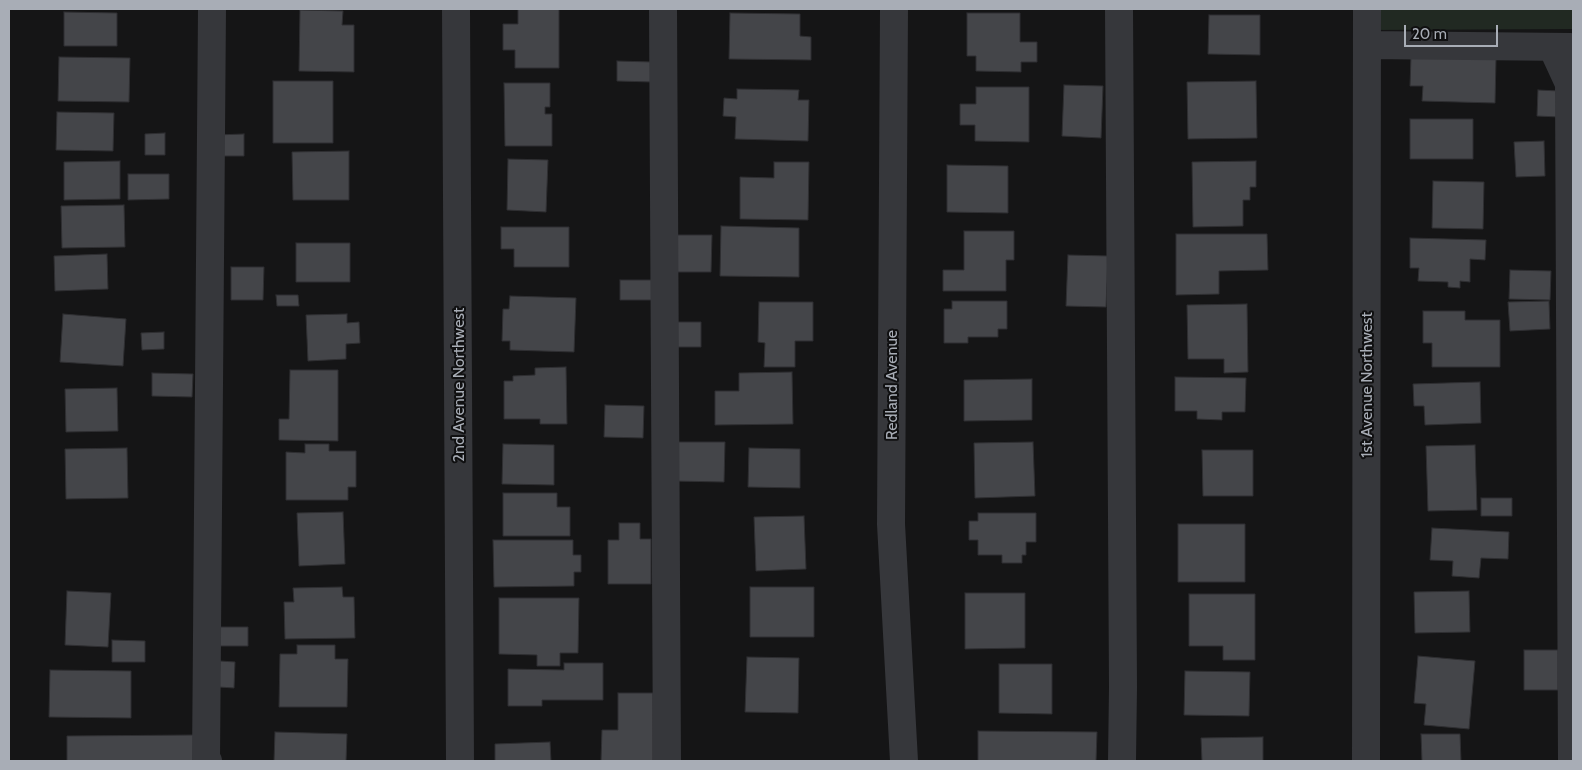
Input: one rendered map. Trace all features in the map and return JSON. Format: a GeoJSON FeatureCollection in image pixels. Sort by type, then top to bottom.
{"type":"FeatureCollection","features":[{"type":"Feature","properties":{"kind":"street"},"geometry":{"type":"LineString","coordinates":[[208,761],[206,760],[212,9]]}},
{"type":"Feature","properties":{"kind":"street","name":"2nd Avenue Northwest"},"geometry":{"type":"LineString","coordinates":[[456,9],[460,761]]}},
{"type":"Feature","properties":{"kind":"street"},"geometry":{"type":"LineString","coordinates":[[663,9],[667,761]]}},
{"type":"Feature","properties":{"kind":"street","name":"Redland Avenue"},"geometry":{"type":"LineString","coordinates":[[894,9],[891,524],[904,761]]}},
{"type":"Feature","properties":{"kind":"street"},"geometry":{"type":"LineString","coordinates":[[1120,9],[1122,761]]}},
{"type":"Feature","properties":{"kind":"street","name":"1st Avenue Northwest"},"geometry":{"type":"LineString","coordinates":[[1366,761],[1367,9]]}},
{"type":"Feature","properties":{"kind":"street"},"geometry":{"type":"LineString","coordinates":[[1367,45],[1563,47],[1570,84],[1572,761]]}},
{"type":"Feature","properties":{"kind":"shaded area"},"geometry":{"type":"Polygon","coordinates":[[[1374,9],[1573,9],[1573,29],[1374,30],[1374,9]]]}},
{"type":"Feature","properties":{"kind":"building"},"geometry":{"type":"Polygon","coordinates":[[[518,9],[559,9],[559,68],[515,68],[515,50],[503,50],[503,24],[518,24],[518,9]]]}},
{"type":"Feature","properties":{"kind":"building"},"geometry":{"type":"Polygon","coordinates":[[[300,10],[343,11],[342,25],[354,25],[354,72],[299,71],[300,10]]]}},
{"type":"Feature","properties":{"kind":"building"},"geometry":{"type":"Polygon","coordinates":[[[64,12],[117,13],[117,46],[64,46],[64,12]]]}},
{"type":"Feature","properties":{"kind":"building"},"geometry":{"type":"Polygon","coordinates":[[[730,13],[800,14],[800,36],[811,37],[811,60],[729,59],[730,13]]]}},
{"type":"Feature","properties":{"kind":"building"},"geometry":{"type":"Polygon","coordinates":[[[967,13],[1020,13],[1020,42],[1037,42],[1037,62],[1021,62],[1021,72],[976,71],[976,56],[967,56],[967,13]]]}},
{"type":"Feature","properties":{"kind":"building"},"geometry":{"type":"Polygon","coordinates":[[[1209,15],[1260,15],[1260,55],[1208,54],[1209,15]]]}},
{"type":"Feature","properties":{"kind":"building"},"geometry":{"type":"Polygon","coordinates":[[[59,57],[130,58],[129,102],[58,101],[59,57]]]}},
{"type":"Feature","properties":{"kind":"building"},"geometry":{"type":"Polygon","coordinates":[[[1411,57],[1496,59],[1495,103],[1422,101],[1423,86],[1410,86],[1411,57]]]}},
{"type":"Feature","properties":{"kind":"building"},"geometry":{"type":"Polygon","coordinates":[[[617,61],[652,62],[652,82],[617,81],[617,61]]]}},
{"type":"Feature","properties":{"kind":"building"},"geometry":{"type":"Polygon","coordinates":[[[273,81],[333,81],[333,143],[273,143],[273,81]]]}},
{"type":"Feature","properties":{"kind":"building"},"geometry":{"type":"Polygon","coordinates":[[[1256,81],[1257,138],[1188,139],[1187,82],[1256,81]]]}},
{"type":"Feature","properties":{"kind":"building"},"geometry":{"type":"Polygon","coordinates":[[[504,83],[550,83],[550,107],[545,107],[545,114],[552,114],[552,146],[505,146],[504,83]]]}},
{"type":"Feature","properties":{"kind":"building"},"geometry":{"type":"Polygon","coordinates":[[[1064,85],[1103,86],[1101,138],[1062,136],[1064,85]]]}},
{"type":"Feature","properties":{"kind":"building"},"geometry":{"type":"Polygon","coordinates":[[[976,87],[1029,87],[1029,142],[975,141],[975,125],[960,125],[960,104],[976,104],[976,87]]]}},
{"type":"Feature","properties":{"kind":"building"},"geometry":{"type":"Polygon","coordinates":[[[737,89],[799,90],[798,100],[809,100],[808,141],[735,139],[736,117],[723,116],[724,98],[737,99],[737,89]]]}},
{"type":"Feature","properties":{"kind":"building"},"geometry":{"type":"Polygon","coordinates":[[[1538,90],[1559,91],[1559,117],[1537,116],[1538,90]]]}},
{"type":"Feature","properties":{"kind":"building"},"geometry":{"type":"Polygon","coordinates":[[[57,112],[114,113],[113,151],[56,150],[57,112]]]}},
{"type":"Feature","properties":{"kind":"building"},"geometry":{"type":"Polygon","coordinates":[[[1410,119],[1473,119],[1473,159],[1410,159],[1410,119]]]}},
{"type":"Feature","properties":{"kind":"building"},"geometry":{"type":"Polygon","coordinates":[[[165,133],[165,155],[145,155],[145,134],[165,133]]]}},
{"type":"Feature","properties":{"kind":"building"},"geometry":{"type":"Polygon","coordinates":[[[244,134],[244,156],[215,156],[215,135],[244,134]]]}},
{"type":"Feature","properties":{"kind":"building"},"geometry":{"type":"Polygon","coordinates":[[[1544,141],[1545,176],[1516,177],[1514,142],[1544,141]]]}},
{"type":"Feature","properties":{"kind":"building"},"geometry":{"type":"Polygon","coordinates":[[[349,151],[349,200],[293,200],[292,152],[349,151]]]}},
{"type":"Feature","properties":{"kind":"building"},"geometry":{"type":"Polygon","coordinates":[[[508,159],[548,160],[546,212],[507,210],[508,159]]]}},
{"type":"Feature","properties":{"kind":"building"},"geometry":{"type":"Polygon","coordinates":[[[120,161],[120,199],[64,200],[64,162],[120,161]]]}},
{"type":"Feature","properties":{"kind":"building"},"geometry":{"type":"Polygon","coordinates":[[[1256,161],[1256,187],[1250,187],[1250,200],[1243,200],[1243,226],[1193,227],[1192,162],[1256,161]]]}},
{"type":"Feature","properties":{"kind":"building"},"geometry":{"type":"Polygon","coordinates":[[[774,162],[809,162],[808,220],[740,219],[740,177],[774,178],[774,162]]]}},
{"type":"Feature","properties":{"kind":"building"},"geometry":{"type":"Polygon","coordinates":[[[947,165],[1008,166],[1008,213],[947,212],[947,165]]]}},
{"type":"Feature","properties":{"kind":"building"},"geometry":{"type":"Polygon","coordinates":[[[128,174],[169,174],[169,199],[128,200],[128,174]]]}},
{"type":"Feature","properties":{"kind":"building"},"geometry":{"type":"Polygon","coordinates":[[[1433,181],[1484,182],[1483,229],[1432,228],[1433,181]]]}},
{"type":"Feature","properties":{"kind":"building"},"geometry":{"type":"Polygon","coordinates":[[[124,205],[125,247],[62,248],[61,206],[124,205]]]}},
{"type":"Feature","properties":{"kind":"building"},"geometry":{"type":"Polygon","coordinates":[[[721,226],[799,228],[799,277],[720,276],[721,226]]]}},
{"type":"Feature","properties":{"kind":"building"},"geometry":{"type":"Polygon","coordinates":[[[501,227],[569,227],[569,267],[514,267],[514,249],[501,249],[501,227]]]}},
{"type":"Feature","properties":{"kind":"building"},"geometry":{"type":"Polygon","coordinates":[[[964,231],[1014,231],[1014,260],[1006,260],[1006,291],[943,291],[943,270],[964,270],[964,231]]]}},
{"type":"Feature","properties":{"kind":"building"},"geometry":{"type":"Polygon","coordinates":[[[1176,234],[1267,234],[1268,270],[1219,271],[1219,294],[1176,295],[1176,234]]]}},
{"type":"Feature","properties":{"kind":"building"},"geometry":{"type":"Polygon","coordinates":[[[673,235],[712,235],[711,272],[672,272],[673,235]]]}},
{"type":"Feature","properties":{"kind":"building"},"geometry":{"type":"Polygon","coordinates":[[[1410,238],[1486,240],[1485,260],[1470,259],[1470,282],[1460,281],[1460,288],[1448,287],[1448,282],[1418,281],[1419,268],[1410,268],[1410,238]]]}},
{"type":"Feature","properties":{"kind":"building"},"geometry":{"type":"Polygon","coordinates":[[[296,243],[350,243],[350,282],[296,282],[296,243]]]}},
{"type":"Feature","properties":{"kind":"building"},"geometry":{"type":"Polygon","coordinates":[[[107,254],[108,289],[55,291],[54,256],[107,254]]]}},
{"type":"Feature","properties":{"kind":"building"},"geometry":{"type":"Polygon","coordinates":[[[1068,255],[1108,256],[1106,307],[1066,306],[1068,255]]]}},
{"type":"Feature","properties":{"kind":"building"},"geometry":{"type":"Polygon","coordinates":[[[231,267],[264,267],[263,300],[231,300],[231,267]]]}},
{"type":"Feature","properties":{"kind":"building"},"geometry":{"type":"Polygon","coordinates":[[[1510,270],[1551,271],[1550,300],[1509,299],[1510,270]]]}},
{"type":"Feature","properties":{"kind":"building"},"geometry":{"type":"Polygon","coordinates":[[[620,280],[653,280],[653,300],[620,300],[620,280]]]}},
{"type":"Feature","properties":{"kind":"building"},"geometry":{"type":"Polygon","coordinates":[[[276,295],[298,295],[299,306],[277,306],[276,295]]]}},
{"type":"Feature","properties":{"kind":"building"},"geometry":{"type":"Polygon","coordinates":[[[510,296],[576,298],[574,352],[510,350],[510,341],[502,341],[503,309],[509,309],[510,296]]]}},
{"type":"Feature","properties":{"kind":"building"},"geometry":{"type":"Polygon","coordinates":[[[952,301],[1007,301],[1007,329],[998,329],[998,337],[968,337],[968,343],[944,343],[944,309],[952,309],[952,301]]]}},
{"type":"Feature","properties":{"kind":"building"},"geometry":{"type":"Polygon","coordinates":[[[1549,301],[1550,329],[1510,331],[1508,302],[1549,301]]]}},
{"type":"Feature","properties":{"kind":"building"},"geometry":{"type":"Polygon","coordinates":[[[759,302],[813,302],[813,341],[795,341],[795,367],[764,367],[765,343],[758,342],[759,302]]]}},
{"type":"Feature","properties":{"kind":"building"},"geometry":{"type":"Polygon","coordinates":[[[1247,304],[1248,372],[1224,373],[1224,359],[1188,359],[1187,305],[1247,304]]]}},
{"type":"Feature","properties":{"kind":"building"},"geometry":{"type":"Polygon","coordinates":[[[1423,311],[1465,311],[1465,320],[1500,320],[1500,367],[1432,367],[1432,343],[1423,343],[1423,311]]]}},
{"type":"Feature","properties":{"kind":"building"},"geometry":{"type":"Polygon","coordinates":[[[63,314],[126,319],[123,366],[60,362],[63,314]]]}},
{"type":"Feature","properties":{"kind":"building"},"geometry":{"type":"Polygon","coordinates":[[[347,314],[347,323],[359,322],[360,343],[346,344],[346,359],[308,361],[306,315],[347,314]]]}},
{"type":"Feature","properties":{"kind":"building"},"geometry":{"type":"Polygon","coordinates":[[[677,322],[701,322],[701,347],[677,347],[677,322]]]}},
{"type":"Feature","properties":{"kind":"building"},"geometry":{"type":"Polygon","coordinates":[[[164,332],[164,349],[142,350],[141,333],[164,332]]]}},
{"type":"Feature","properties":{"kind":"building"},"geometry":{"type":"Polygon","coordinates":[[[566,367],[567,424],[540,424],[540,419],[504,419],[504,381],[513,381],[513,376],[535,375],[535,368],[566,367]]]}},
{"type":"Feature","properties":{"kind":"building"},"geometry":{"type":"Polygon","coordinates":[[[290,370],[338,370],[338,441],[279,440],[279,419],[289,419],[290,370]]]}},
{"type":"Feature","properties":{"kind":"building"},"geometry":{"type":"Polygon","coordinates":[[[792,372],[793,424],[715,425],[715,391],[739,391],[739,373],[792,372]]]}},
{"type":"Feature","properties":{"kind":"building"},"geometry":{"type":"Polygon","coordinates":[[[152,373],[193,374],[192,397],[152,396],[152,373]]]}},
{"type":"Feature","properties":{"kind":"building"},"geometry":{"type":"Polygon","coordinates":[[[1175,377],[1246,378],[1245,412],[1222,412],[1222,420],[1197,419],[1197,411],[1175,411],[1175,377]]]}},
{"type":"Feature","properties":{"kind":"building"},"geometry":{"type":"Polygon","coordinates":[[[1032,379],[1032,420],[964,421],[964,380],[1032,379]]]}},
{"type":"Feature","properties":{"kind":"building"},"geometry":{"type":"Polygon","coordinates":[[[1480,382],[1481,423],[1425,425],[1424,406],[1414,406],[1413,384],[1480,382]]]}},
{"type":"Feature","properties":{"kind":"building"},"geometry":{"type":"Polygon","coordinates":[[[117,388],[118,431],[66,432],[65,389],[117,388]]]}},
{"type":"Feature","properties":{"kind":"building"},"geometry":{"type":"Polygon","coordinates":[[[605,405],[644,406],[643,438],[604,437],[605,405]]]}},
{"type":"Feature","properties":{"kind":"building"},"geometry":{"type":"Polygon","coordinates":[[[673,442],[725,442],[724,482],[673,481],[673,442]]]}},
{"type":"Feature","properties":{"kind":"building"},"geometry":{"type":"Polygon","coordinates":[[[1033,442],[1035,496],[975,498],[974,443],[1033,442]]]}},
{"type":"Feature","properties":{"kind":"building"},"geometry":{"type":"Polygon","coordinates":[[[305,444],[329,444],[329,451],[356,451],[356,487],[348,487],[348,500],[286,500],[286,452],[305,453],[305,444]]]}},
{"type":"Feature","properties":{"kind":"building"},"geometry":{"type":"Polygon","coordinates":[[[503,444],[554,445],[554,485],[502,484],[503,444]]]}},
{"type":"Feature","properties":{"kind":"building"},"geometry":{"type":"Polygon","coordinates":[[[1475,445],[1477,510],[1428,511],[1426,446],[1475,445]]]}},
{"type":"Feature","properties":{"kind":"building"},"geometry":{"type":"Polygon","coordinates":[[[127,448],[128,498],[66,499],[65,449],[127,448]]]}},
{"type":"Feature","properties":{"kind":"building"},"geometry":{"type":"Polygon","coordinates":[[[749,448],[800,449],[800,488],[748,487],[749,448]]]}},
{"type":"Feature","properties":{"kind":"building"},"geometry":{"type":"Polygon","coordinates":[[[1202,450],[1253,450],[1253,496],[1203,496],[1202,450]]]}},
{"type":"Feature","properties":{"kind":"building"},"geometry":{"type":"Polygon","coordinates":[[[503,493],[557,493],[557,507],[570,507],[570,536],[503,536],[503,493]]]}},
{"type":"Feature","properties":{"kind":"building"},"geometry":{"type":"Polygon","coordinates":[[[1481,498],[1512,498],[1512,516],[1481,516],[1481,498]]]}},
{"type":"Feature","properties":{"kind":"building"},"geometry":{"type":"Polygon","coordinates":[[[343,512],[345,564],[299,566],[297,513],[343,512]]]}},
{"type":"Feature","properties":{"kind":"building"},"geometry":{"type":"Polygon","coordinates":[[[978,513],[1036,513],[1036,542],[1026,542],[1026,555],[1022,555],[1022,563],[1002,563],[1002,555],[978,555],[978,540],[969,540],[969,521],[978,521],[978,513]]]}},
{"type":"Feature","properties":{"kind":"building"},"geometry":{"type":"Polygon","coordinates":[[[804,516],[806,569],[756,571],[754,517],[804,516]]]}},
{"type":"Feature","properties":{"kind":"building"},"geometry":{"type":"Polygon","coordinates":[[[619,523],[640,523],[640,539],[651,539],[651,584],[608,584],[608,540],[619,540],[619,523]]]}},
{"type":"Feature","properties":{"kind":"building"},"geometry":{"type":"Polygon","coordinates":[[[1178,524],[1245,524],[1245,582],[1178,582],[1178,524]]]}},
{"type":"Feature","properties":{"kind":"building"},"geometry":{"type":"Polygon","coordinates":[[[1432,528],[1509,532],[1508,559],[1481,558],[1479,578],[1452,576],[1453,561],[1430,560],[1432,528]]]}},
{"type":"Feature","properties":{"kind":"building"},"geometry":{"type":"Polygon","coordinates":[[[493,540],[573,540],[573,555],[581,555],[581,572],[574,572],[574,586],[494,587],[493,540]]]}},
{"type":"Feature","properties":{"kind":"building"},"geometry":{"type":"Polygon","coordinates":[[[342,587],[343,597],[354,597],[355,638],[285,639],[284,602],[294,602],[293,588],[342,587]]]}},
{"type":"Feature","properties":{"kind":"building"},"geometry":{"type":"Polygon","coordinates":[[[750,587],[814,587],[814,637],[750,637],[750,587]]]}},
{"type":"Feature","properties":{"kind":"building"},"geometry":{"type":"Polygon","coordinates":[[[67,591],[111,593],[108,647],[65,645],[67,591]]]}},
{"type":"Feature","properties":{"kind":"building"},"geometry":{"type":"Polygon","coordinates":[[[1469,591],[1470,632],[1415,633],[1414,592],[1469,591]]]}},
{"type":"Feature","properties":{"kind":"building"},"geometry":{"type":"Polygon","coordinates":[[[965,593],[1025,593],[1025,648],[965,649],[965,593]]]}},
{"type":"Feature","properties":{"kind":"building"},"geometry":{"type":"Polygon","coordinates":[[[1189,594],[1255,594],[1255,660],[1223,660],[1223,646],[1189,646],[1189,594]]]}},
{"type":"Feature","properties":{"kind":"building"},"geometry":{"type":"Polygon","coordinates":[[[499,598],[579,598],[578,653],[560,653],[560,666],[537,666],[537,655],[499,654],[499,598]]]}},
{"type":"Feature","properties":{"kind":"building"},"geometry":{"type":"Polygon","coordinates":[[[219,627],[248,627],[248,646],[219,646],[219,627]]]}},
{"type":"Feature","properties":{"kind":"building"},"geometry":{"type":"Polygon","coordinates":[[[112,640],[145,641],[145,662],[112,662],[112,640]]]}},
{"type":"Feature","properties":{"kind":"building"},"geometry":{"type":"Polygon","coordinates":[[[297,645],[335,645],[335,659],[348,659],[347,707],[279,707],[280,654],[297,654],[297,645]]]}},
{"type":"Feature","properties":{"kind":"building"},"geometry":{"type":"Polygon","coordinates":[[[1524,650],[1558,650],[1558,690],[1524,690],[1524,650]]]}},
{"type":"Feature","properties":{"kind":"building"},"geometry":{"type":"Polygon","coordinates":[[[1418,656],[1475,661],[1469,729],[1424,725],[1426,704],[1414,703],[1418,656]]]}},
{"type":"Feature","properties":{"kind":"building"},"geometry":{"type":"Polygon","coordinates":[[[747,657],[799,658],[798,713],[745,712],[747,657]]]}},
{"type":"Feature","properties":{"kind":"building"},"geometry":{"type":"Polygon","coordinates":[[[220,661],[235,662],[234,688],[219,687],[220,661]]]}},
{"type":"Feature","properties":{"kind":"building"},"geometry":{"type":"Polygon","coordinates":[[[564,663],[603,663],[603,700],[542,700],[542,706],[508,706],[508,669],[564,670],[564,663]]]}},
{"type":"Feature","properties":{"kind":"building"},"geometry":{"type":"Polygon","coordinates":[[[999,664],[1052,664],[1052,714],[999,713],[999,664]]]}},
{"type":"Feature","properties":{"kind":"building"},"geometry":{"type":"Polygon","coordinates":[[[50,670],[131,671],[131,718],[49,717],[50,670]]]}},
{"type":"Feature","properties":{"kind":"building"},"geometry":{"type":"Polygon","coordinates":[[[1185,671],[1250,672],[1249,716],[1184,715],[1185,671]]]}},
{"type":"Feature","properties":{"kind":"building"},"geometry":{"type":"Polygon","coordinates":[[[618,693],[653,693],[653,761],[601,761],[602,730],[618,730],[618,693]]]}},
{"type":"Feature","properties":{"kind":"building"},"geometry":{"type":"Polygon","coordinates":[[[978,731],[1097,732],[1096,761],[978,761],[978,731]]]}},
{"type":"Feature","properties":{"kind":"building"},"geometry":{"type":"Polygon","coordinates":[[[275,732],[347,734],[346,761],[274,761],[275,732]]]}},
{"type":"Feature","properties":{"kind":"building"},"geometry":{"type":"Polygon","coordinates":[[[1421,734],[1460,734],[1461,761],[1422,761],[1421,734]]]}},
{"type":"Feature","properties":{"kind":"building"},"geometry":{"type":"Polygon","coordinates":[[[195,735],[195,761],[67,761],[67,736],[195,735]]]}},
{"type":"Feature","properties":{"kind":"building"},"geometry":{"type":"Polygon","coordinates":[[[1263,737],[1263,761],[1202,761],[1201,738],[1263,737]]]}},
{"type":"Feature","properties":{"kind":"building"},"geometry":{"type":"Polygon","coordinates":[[[550,742],[551,761],[495,761],[495,744],[550,742]]]}}]}
